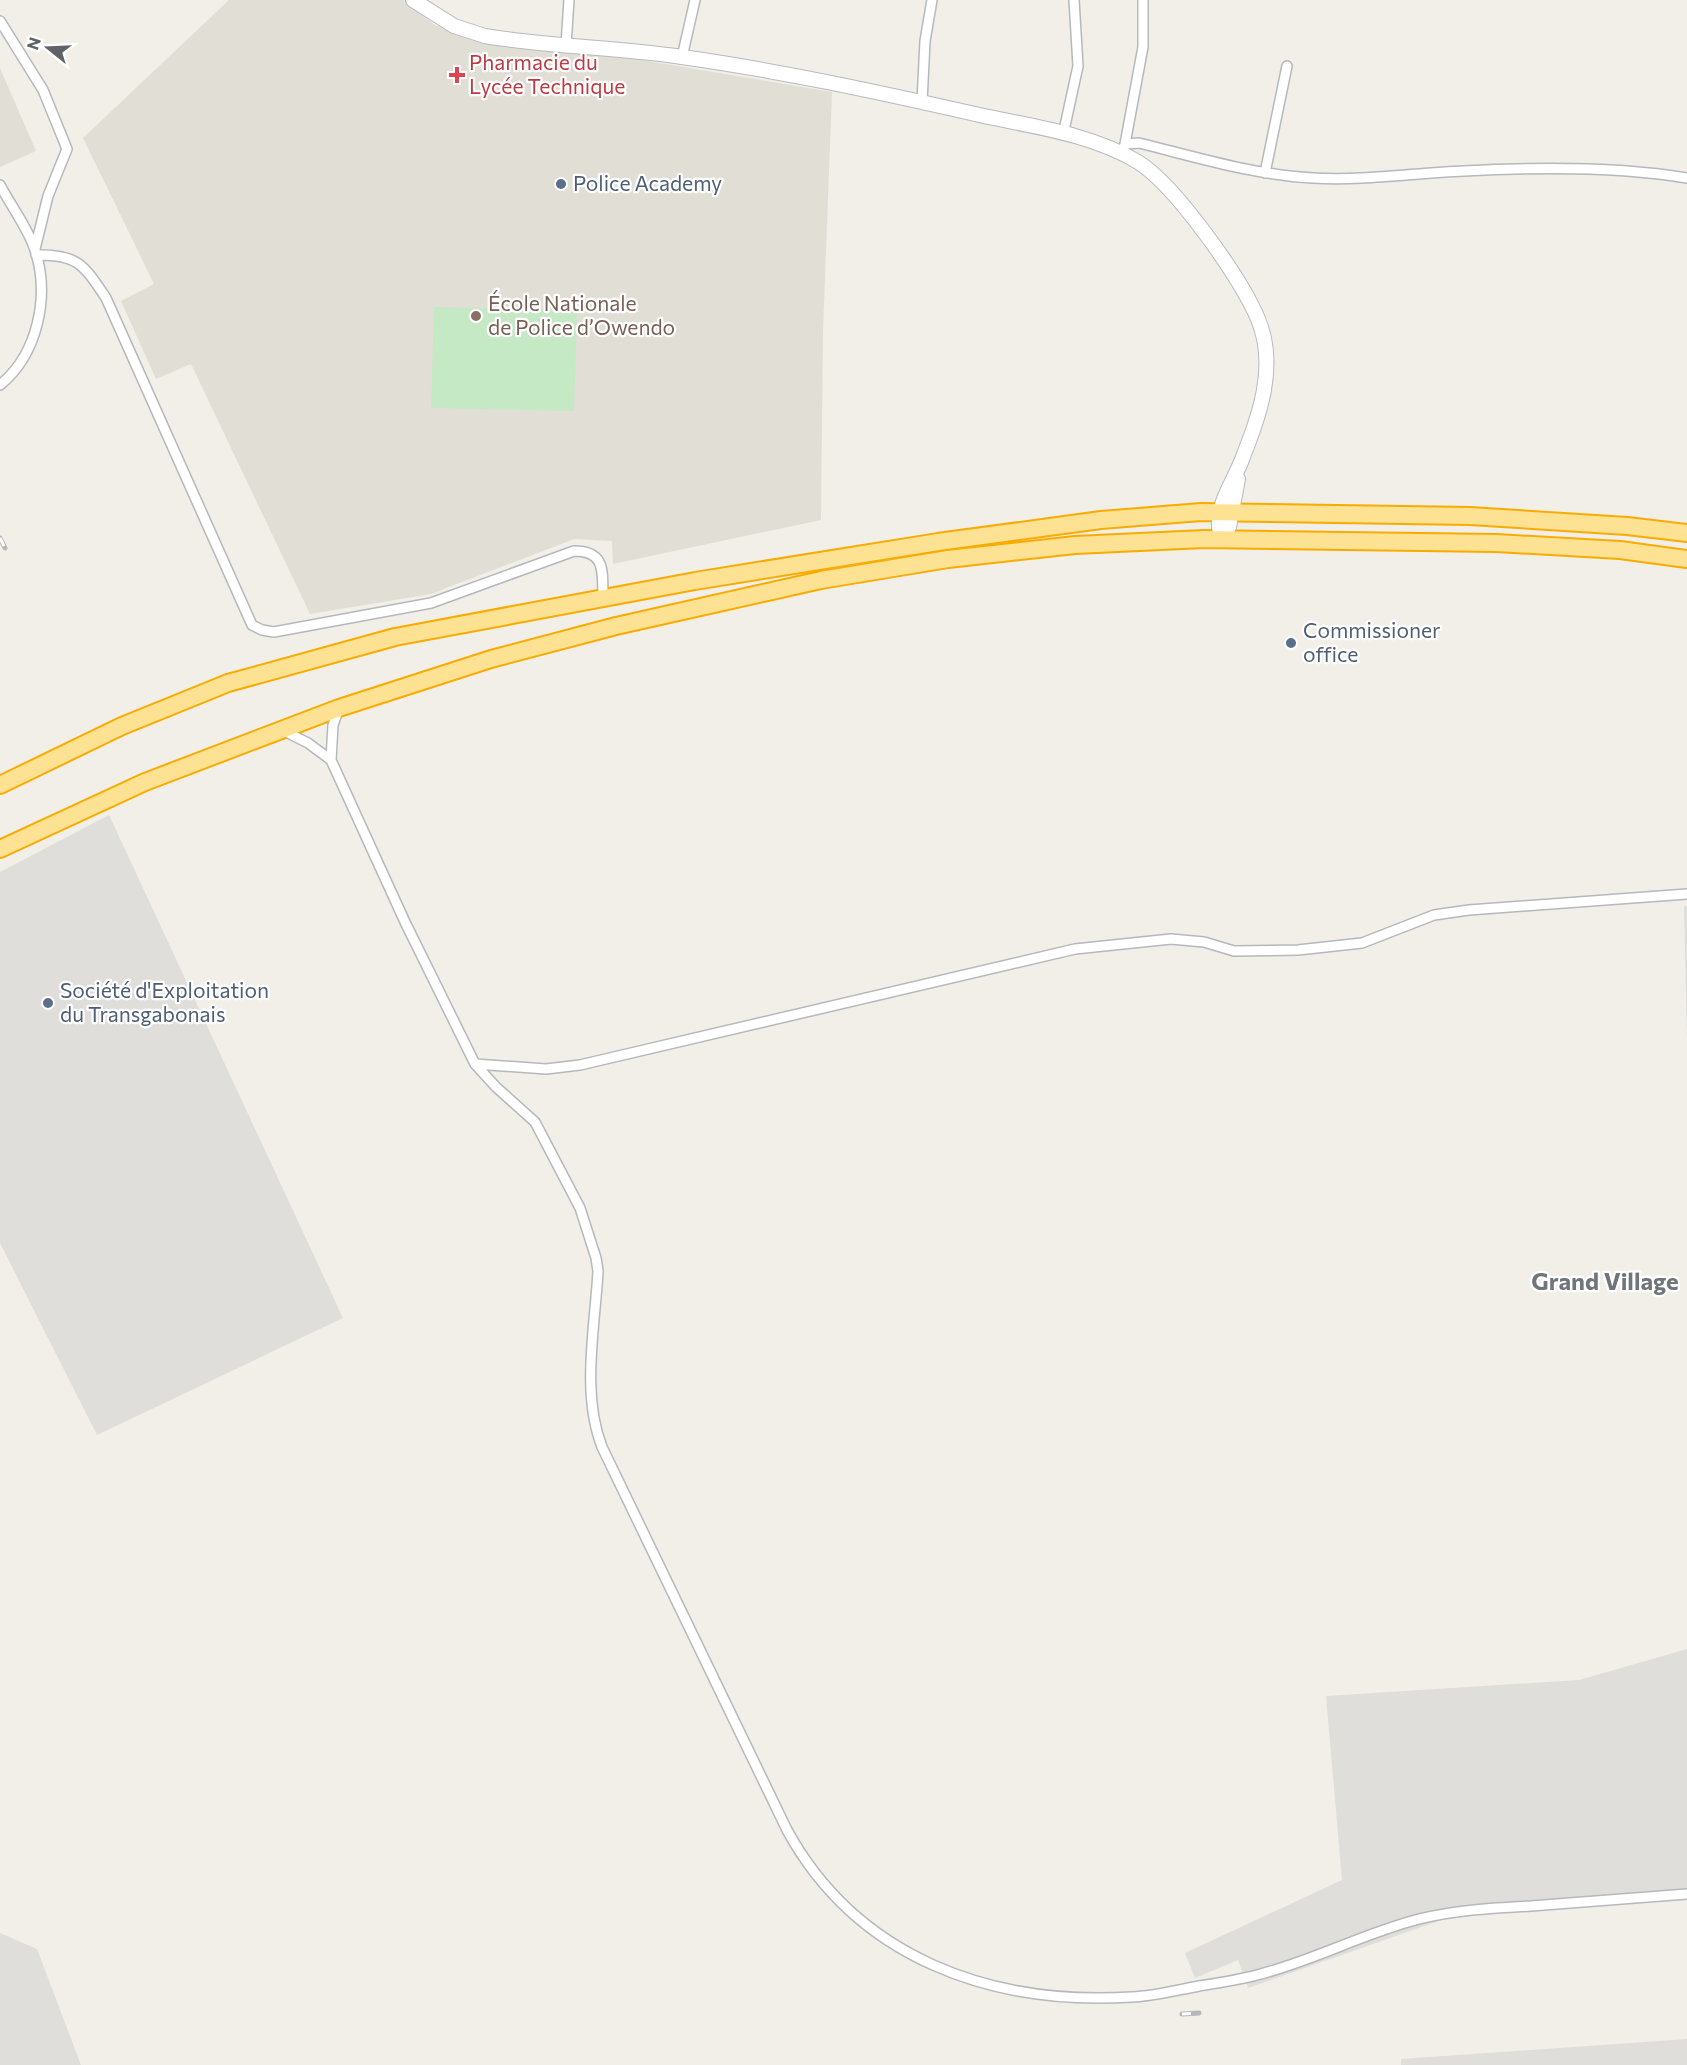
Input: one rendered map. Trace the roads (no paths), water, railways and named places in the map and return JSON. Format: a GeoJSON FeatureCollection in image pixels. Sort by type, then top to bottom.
{"type":"FeatureCollection","features":[{"type":"Feature","properties":{"kind":"highway"},"geometry":{"type":"LineString","coordinates":[[0,785],[122,726],[228,683],[310,659],[470,621],[792,565],[1029,529],[1101,520],[1226,514],[1470,516],[1616,525],[1687,533]]}},
{"type":"Feature","properties":{"kind":"highway"},"geometry":{"type":"LineString","coordinates":[[0,849],[146,782],[253,739],[339,708],[491,659],[582,635],[821,580],[948,559],[1075,545],[1222,539],[1496,543],[1620,550],[1687,559]]}},
{"type":"Feature","properties":{"kind":"street"},"geometry":{"type":"LineString","coordinates":[[413,0],[435,15],[474,33],[682,57],[866,89],[1124,149],[1157,177],[1177,198],[1234,278],[1258,318],[1264,337],[1268,373],[1264,393],[1226,514],[1222,539]]}},
{"type":"Feature","properties":{"kind":"street"},"geometry":{"type":"LineString","coordinates":[[566,45],[569,0]]}},
{"type":"Feature","properties":{"kind":"street"},"geometry":{"type":"LineString","coordinates":[[682,57],[694,0]]}},
{"type":"Feature","properties":{"kind":"street"},"geometry":{"type":"LineString","coordinates":[[922,102],[925,40],[932,0]]}},
{"type":"Feature","properties":{"kind":"street"},"geometry":{"type":"LineString","coordinates":[[1064,135],[1078,66],[1074,0]]}},
{"type":"Feature","properties":{"kind":"street"},"geometry":{"type":"LineString","coordinates":[[1124,149],[1143,47],[1143,0]]}},
{"type":"Feature","properties":{"kind":"street"},"geometry":{"type":"LineString","coordinates":[[0,21],[43,90],[67,149],[48,196],[35,252]]}},
{"type":"Feature","properties":{"kind":"street"},"geometry":{"type":"LineString","coordinates":[[1265,173],[1287,66]]}},
{"type":"Feature","properties":{"kind":"street"},"geometry":{"type":"LineString","coordinates":[[1124,149],[1139,143],[1265,173],[1315,178],[1349,179],[1464,171],[1560,169],[1660,174],[1687,178]]}},
{"type":"Feature","properties":{"kind":"street"},"geometry":{"type":"LineString","coordinates":[[0,185],[35,252],[40,282],[38,324],[25,354],[0,385]]}},
{"type":"Feature","properties":{"kind":"street"},"geometry":{"type":"LineString","coordinates":[[35,252],[67,256],[82,266],[106,298],[252,625],[274,632],[431,603],[574,551],[584,551],[598,559],[602,567],[603,598]]}},
{"type":"Feature","properties":{"kind":"street"},"geometry":{"type":"LineString","coordinates":[[339,708],[333,725],[331,760],[405,922],[475,1064],[495,1088],[535,1122],[583,1218],[598,1271],[591,1397],[594,1427],[602,1447],[798,1850],[810,1870],[840,1903],[885,1940],[908,1954],[966,1979],[1049,1996],[1090,1999],[1135,1997],[1254,1976],[1300,1963],[1418,1919],[1456,1911],[1687,1894]]}},
{"type":"Feature","properties":{"kind":"street"},"geometry":{"type":"LineString","coordinates":[[280,729],[308,743],[331,760]]}},
{"type":"Feature","properties":{"kind":"street"},"geometry":{"type":"LineString","coordinates":[[475,1064],[546,1069],[580,1065],[1075,949],[1171,939],[1204,942],[1234,951],[1298,950],[1362,943],[1434,915],[1469,910],[1687,894]]}},
{"type":"Feature","properties":{"kind":"railway"},"geometry":{"type":"LineString","coordinates":[[0,538],[5,548]]}},
{"type":"Feature","properties":{"kind":"railway"},"geometry":{"type":"LineString","coordinates":[[1182,2014],[1199,2013]]}},
{"type":"Feature","properties":{"kind":"place","name":"Pharmacie du Lycée Technique"},"geometry":{"type":"Point","coordinates":[457,75]}},
{"type":"Feature","properties":{"kind":"place","name":"Police Academy"},"geometry":{"type":"Point","coordinates":[561,184]}},
{"type":"Feature","properties":{"kind":"place","name":"École Nationale de Police d’Owendo"},"geometry":{"type":"Point","coordinates":[476,316]}},
{"type":"Feature","properties":{"kind":"place","name":"Commissioner office"},"geometry":{"type":"Point","coordinates":[1291,643]}},
{"type":"Feature","properties":{"kind":"place","name":"Société d'Exploitation du Transgabonais"},"geometry":{"type":"Point","coordinates":[48,1003]}},
{"type":"Feature","properties":{"kind":"district","name":"Grand Village"},"geometry":{"type":"Point","coordinates":[1605,1282]}}]}
